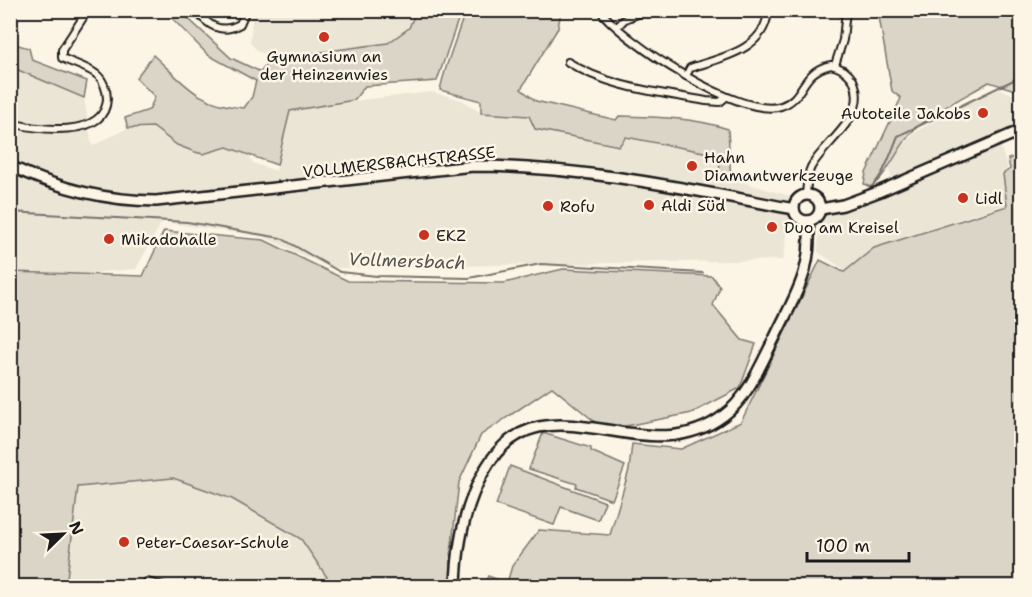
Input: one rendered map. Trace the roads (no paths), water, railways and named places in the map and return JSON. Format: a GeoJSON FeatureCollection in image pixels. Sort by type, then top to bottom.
{"type":"FeatureCollection","features":[{"type":"Feature","properties":{"kind":"main road"},"geometry":{"type":"LineString","coordinates":[[821,208],[843,205],[878,192],[1022,130]]}},
{"type":"Feature","properties":{"kind":"main road","name":"VOLLMERSBACHSTRASSE"},"geometry":{"type":"LineString","coordinates":[[10,166],[70,190],[117,199],[156,201],[472,166],[518,166],[717,194],[794,209]]}},
{"type":"Feature","properties":{"kind":"main road"},"geometry":{"type":"LineString","coordinates":[[806,194],[815,197],[821,208],[818,216],[808,221],[799,219],[794,209],[798,198],[806,194]]}},
{"type":"Feature","properties":{"kind":"main road"},"geometry":{"type":"LineString","coordinates":[[456,586],[460,536],[474,490],[492,457],[510,439],[554,423],[577,424],[638,437],[670,436],[697,429],[722,418],[739,402],[770,346],[807,267],[811,246],[808,221]]}},
{"type":"Feature","properties":{"kind":"street"},"geometry":{"type":"LineString","coordinates":[[10,123],[33,128],[72,128],[90,124],[102,113],[107,97],[103,82],[96,74],[62,58],[62,50],[88,10]]}},
{"type":"Feature","properties":{"kind":"street"},"geometry":{"type":"LineString","coordinates":[[195,10],[210,26],[221,30],[240,24],[246,10]]}},
{"type":"Feature","properties":{"kind":"street"},"geometry":{"type":"LineString","coordinates":[[600,10],[617,27],[686,76],[726,97],[757,107],[778,108],[796,97],[814,70],[835,65]]}},
{"type":"Feature","properties":{"kind":"street"},"geometry":{"type":"LineString","coordinates":[[617,27],[625,19],[647,10]]}},
{"type":"Feature","properties":{"kind":"street"},"geometry":{"type":"LineString","coordinates":[[686,76],[690,68],[740,52],[753,43],[764,29],[768,10]]}},
{"type":"Feature","properties":{"kind":"street"},"geometry":{"type":"LineString","coordinates":[[835,65],[843,40],[846,10]]}},
{"type":"Feature","properties":{"kind":"street"},"geometry":{"type":"LineString","coordinates":[[568,62],[586,74],[609,83],[706,101],[720,102],[726,97]]}},
{"type":"Feature","properties":{"kind":"street"},"geometry":{"type":"LineString","coordinates":[[806,194],[810,170],[840,133],[856,102],[856,89],[851,78],[835,65]]}},
{"type":"Feature","properties":{"kind":"street"},"geometry":{"type":"LineString","coordinates":[[143,586],[153,581],[164,586]]}},
{"type":"Feature","properties":{"kind":"waterway","name":"Vollmersbach"},"geometry":{"type":"LineString","coordinates":[[862,194],[880,176],[898,136],[1022,76]]}},
{"type":"Feature","properties":{"kind":"waterway","name":"Vollmersbach"},"geometry":{"type":"LineString","coordinates":[[834,201],[857,196]]}},
{"type":"Feature","properties":{"kind":"waterway","name":"Vollmersbach"},"geometry":{"type":"LineString","coordinates":[[10,212],[187,222],[281,238],[340,272],[377,276],[469,278],[541,264],[703,273]]}},
{"type":"Feature","properties":{"kind":"place","name":"Gymnasium an der Heinzenwies"},"geometry":{"type":"Point","coordinates":[324,37]}},
{"type":"Feature","properties":{"kind":"place","name":"Autoteile Jakobs"},"geometry":{"type":"Point","coordinates":[983,113]}},
{"type":"Feature","properties":{"kind":"place","name":"Hahn Diamantwerkzeuge"},"geometry":{"type":"Point","coordinates":[692,166]}},
{"type":"Feature","properties":{"kind":"place","name":"Lidl"},"geometry":{"type":"Point","coordinates":[963,198]}},
{"type":"Feature","properties":{"kind":"place","name":"Aldi Süd"},"geometry":{"type":"Point","coordinates":[649,205]}},
{"type":"Feature","properties":{"kind":"place","name":"Rofu"},"geometry":{"type":"Point","coordinates":[548,206]}},
{"type":"Feature","properties":{"kind":"place","name":"Duo am Kreisel"},"geometry":{"type":"Point","coordinates":[772,227]}},
{"type":"Feature","properties":{"kind":"place","name":"EKZ"},"geometry":{"type":"Point","coordinates":[424,235]}},
{"type":"Feature","properties":{"kind":"place","name":"Mikadohalle"},"geometry":{"type":"Point","coordinates":[109,239]}},
{"type":"Feature","properties":{"kind":"place","name":"Peter-Caesar-Schule"},"geometry":{"type":"Point","coordinates":[124,542]}}]}
